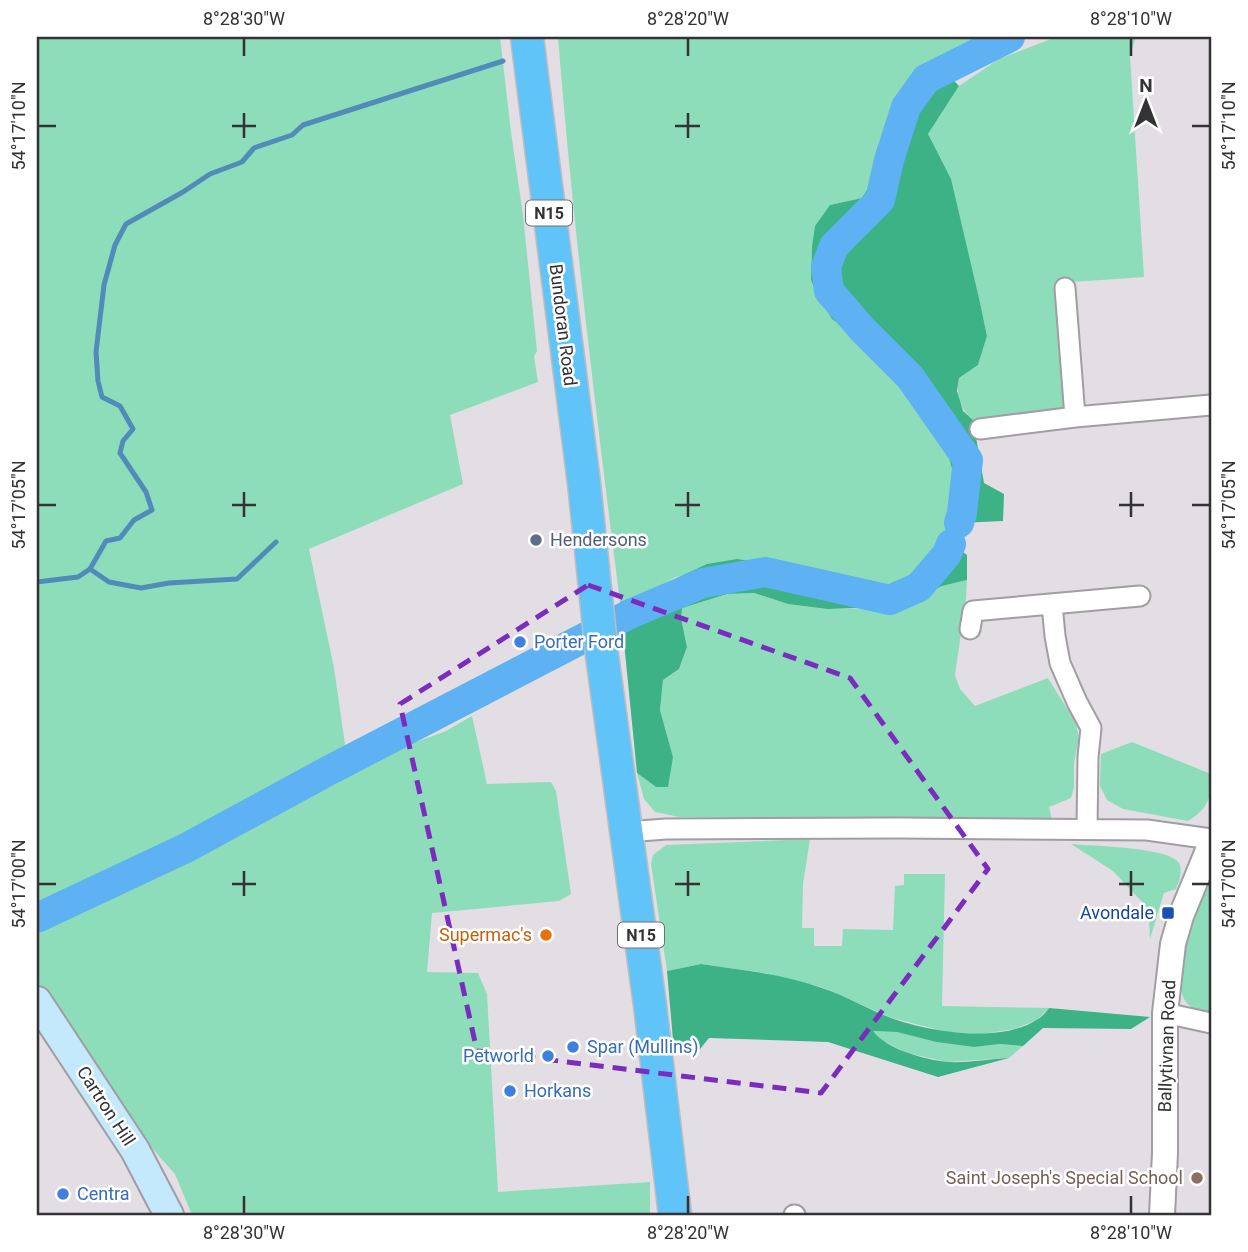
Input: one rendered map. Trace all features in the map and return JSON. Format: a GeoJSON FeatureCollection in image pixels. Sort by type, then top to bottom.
{"type":"FeatureCollection","features":[{"type":"Feature","properties":{"kind":"highway","name":"Bundoran Road"},"geometry":{"type":"LineString","coordinates":[[527,37],[626,832]]}},
{"type":"Feature","properties":{"kind":"highway","name":"N15"},"geometry":{"type":"LineString","coordinates":[[626,832],[675,1215]]}},
{"type":"Feature","properties":{"kind":"main road","name":"Cartron Hill"},"geometry":{"type":"LineString","coordinates":[[37,1001],[135,1150],[169,1215]]}},
{"type":"Feature","properties":{"kind":"street"},"geometry":{"type":"LineString","coordinates":[[1065,288],[1075,417]]}},
{"type":"Feature","properties":{"kind":"street"},"geometry":{"type":"LineString","coordinates":[[980,429],[1075,417],[1211,405]]}},
{"type":"Feature","properties":{"kind":"street"},"geometry":{"type":"LineString","coordinates":[[970,629],[973,611],[1140,596]]}},
{"type":"Feature","properties":{"kind":"street"},"geometry":{"type":"LineString","coordinates":[[1052,604],[1060,663],[1091,728],[1087,829]]}},
{"type":"Feature","properties":{"kind":"street"},"geometry":{"type":"LineString","coordinates":[[626,832],[666,829],[1087,829],[1147,830],[1211,841]]}},
{"type":"Feature","properties":{"kind":"street","name":"Ballytivnan Road"},"geometry":{"type":"LineString","coordinates":[[1162,1215],[1165,1013],[1173,944],[1181,916],[1211,841]]}},
{"type":"Feature","properties":{"kind":"street"},"geometry":{"type":"LineString","coordinates":[[1165,1013],[1211,1023]]}},
{"type":"Feature","properties":{"kind":"highlighted area"},"geometry":{"type":"Polygon","coordinates":[[[588,585],[850,678],[988,869],[821,1093],[477,1051],[400,704],[588,585]]]}},
{"type":"Feature","properties":{"kind":"green space"},"geometry":{"type":"Polygon","coordinates":[[[37,37],[500,37],[523,215],[538,382],[450,415],[463,484],[309,549],[334,668],[345,744],[342,757],[180,849],[132,870],[118,872],[106,880],[62,895],[55,904],[37,914],[37,37]]]}},
{"type":"Feature","properties":{"kind":"green space"},"geometry":{"type":"Polygon","coordinates":[[[558,37],[994,37],[938,64],[918,83],[888,155],[862,198],[830,205],[812,247],[811,280],[832,319],[876,352],[937,415],[954,476],[959,523],[943,552],[914,581],[872,589],[764,563],[676,577],[620,602],[586,320],[558,37]]]}},
{"type":"Feature","properties":{"kind":"green space"},"geometry":{"type":"Polygon","coordinates":[[[1056,37],[1136,37],[1130,56],[1144,277],[1072,282],[1085,404],[1060,412],[973,420],[964,411],[960,401],[959,378],[978,365],[987,336],[966,247],[928,134],[959,86],[999,59],[1056,37]]]}},
{"type":"Feature","properties":{"kind":"green space"},"geometry":{"type":"Polygon","coordinates":[[[938,64],[959,86],[928,134],[951,179],[987,336],[978,365],[959,378],[957,391],[963,411],[973,420],[984,483],[1004,494],[1003,521],[959,523],[954,476],[937,415],[876,352],[832,319],[811,280],[815,226],[830,205],[862,198],[888,155],[918,83],[938,64]]]}},
{"type":"Feature","properties":{"kind":"green space"},"geometry":{"type":"Polygon","coordinates":[[[955,546],[967,555],[967,580],[935,590],[955,546]]]}},
{"type":"Feature","properties":{"kind":"green space"},"geometry":{"type":"Polygon","coordinates":[[[737,559],[764,563],[788,584],[854,598],[861,608],[827,609],[788,604],[754,593],[727,594],[682,608],[681,618],[687,647],[679,669],[663,680],[660,710],[673,757],[668,787],[656,787],[637,773],[620,602],[707,564],[737,559]]]}},
{"type":"Feature","properties":{"kind":"green space"},"geometry":{"type":"Polygon","coordinates":[[[967,580],[955,675],[960,689],[975,706],[1048,678],[1076,723],[1079,738],[1074,763],[1074,787],[1071,798],[1049,807],[1052,820],[679,817],[655,812],[644,799],[637,773],[656,787],[673,757],[660,710],[663,680],[679,669],[687,647],[681,608],[727,594],[754,593],[788,604],[826,609],[894,606],[910,604],[942,586],[967,580]]]}},
{"type":"Feature","properties":{"kind":"green space"},"geometry":{"type":"Polygon","coordinates":[[[472,716],[487,784],[551,782],[556,791],[571,894],[559,901],[432,913],[427,972],[478,973],[487,994],[498,1192],[650,1182],[650,1215],[192,1215],[175,1174],[142,1137],[37,984],[37,935],[43,926],[122,890],[152,880],[174,864],[362,761],[444,732],[472,716]]]}},
{"type":"Feature","properties":{"kind":"green space"},"geometry":{"type":"Polygon","coordinates":[[[1132,742],[1211,774],[1205,807],[1188,821],[1123,809],[1107,800],[1100,786],[1101,754],[1132,742]]]}},
{"type":"Feature","properties":{"kind":"green space"},"geometry":{"type":"Polygon","coordinates":[[[810,839],[803,884],[802,928],[814,928],[814,946],[842,946],[843,929],[893,930],[895,886],[904,885],[904,874],[945,874],[942,1006],[1049,1008],[1037,1020],[1014,1029],[982,1034],[947,1032],[892,1018],[821,987],[764,973],[701,964],[667,971],[651,864],[653,855],[666,845],[810,839]]]}},
{"type":"Feature","properties":{"kind":"green space"},"geometry":{"type":"Polygon","coordinates":[[[1071,844],[1146,850],[1173,858],[1179,863],[1181,873],[1176,889],[1164,893],[1150,939],[1149,920],[1144,904],[1113,871],[1071,844]]]}},
{"type":"Feature","properties":{"kind":"green space"},"geometry":{"type":"Polygon","coordinates":[[[1211,874],[1211,1015],[1200,1012],[1184,999],[1181,972],[1188,936],[1211,874]]]}},
{"type":"Feature","properties":{"kind":"green space"},"geometry":{"type":"Polygon","coordinates":[[[701,964],[807,983],[891,1018],[945,1031],[1005,1031],[1023,1027],[1038,1019],[1049,1008],[1150,1017],[1131,1029],[1043,1028],[1023,1046],[1000,1044],[974,1047],[936,1042],[897,1032],[873,1031],[896,1048],[928,1059],[956,1062],[1009,1058],[938,1077],[828,1042],[709,1038],[696,1054],[673,1040],[667,971],[701,964]]]}},
{"type":"Feature","properties":{"kind":"green space"},"geometry":{"type":"Polygon","coordinates":[[[872,1031],[897,1032],[936,1042],[974,1047],[1000,1044],[1023,1046],[1009,1058],[947,1062],[907,1053],[879,1039],[872,1031]]]}},
{"type":"Feature","properties":{"kind":"waterway"},"geometry":{"type":"LineString","coordinates":[[959,523],[968,460],[910,377],[829,291],[826,267],[834,246],[880,200],[889,160],[906,107],[926,79],[1010,37]]}},
{"type":"Feature","properties":{"kind":"waterway"},"geometry":{"type":"LineString","coordinates":[[37,582],[78,577],[90,569],[106,541],[120,538],[134,520],[152,510],[146,492],[120,453],[123,441],[133,429],[120,406],[102,397],[98,381],[96,352],[104,285],[115,245],[126,224],[210,174],[242,162],[254,148],[292,135],[303,125],[503,61]]}},
{"type":"Feature","properties":{"kind":"waterway"},"geometry":{"type":"LineString","coordinates":[[951,544],[959,523]]}},
{"type":"Feature","properties":{"kind":"waterway"},"geometry":{"type":"LineString","coordinates":[[90,569],[109,582],[141,588],[169,583],[237,579],[276,542]]}},
{"type":"Feature","properties":{"kind":"waterway"},"geometry":{"type":"LineString","coordinates":[[37,918],[186,848],[630,614],[703,583],[765,572],[890,600],[919,587],[947,554],[951,544]]}},
{"type":"Feature","properties":{"kind":"place","name":"Hendersons"},"geometry":{"type":"Point","coordinates":[536,540]}},
{"type":"Feature","properties":{"kind":"place","name":"Porter Ford"},"geometry":{"type":"Point","coordinates":[520,642]}},
{"type":"Feature","properties":{"kind":"place","name":"Avondale"},"geometry":{"type":"Point","coordinates":[1168,913]}},
{"type":"Feature","properties":{"kind":"place","name":"Supermac's"},"geometry":{"type":"Point","coordinates":[546,935]}},
{"type":"Feature","properties":{"kind":"place","name":"Spar (Mullins)"},"geometry":{"type":"Point","coordinates":[573,1047]}},
{"type":"Feature","properties":{"kind":"place","name":"Petworld"},"geometry":{"type":"Point","coordinates":[548,1056]}},
{"type":"Feature","properties":{"kind":"place","name":"Horkans"},"geometry":{"type":"Point","coordinates":[510,1091]}},
{"type":"Feature","properties":{"kind":"place","name":"Saint Joseph's Special School"},"geometry":{"type":"Point","coordinates":[1197,1178]}},
{"type":"Feature","properties":{"kind":"place","name":"Centra"},"geometry":{"type":"Point","coordinates":[63,1194]}}]}
